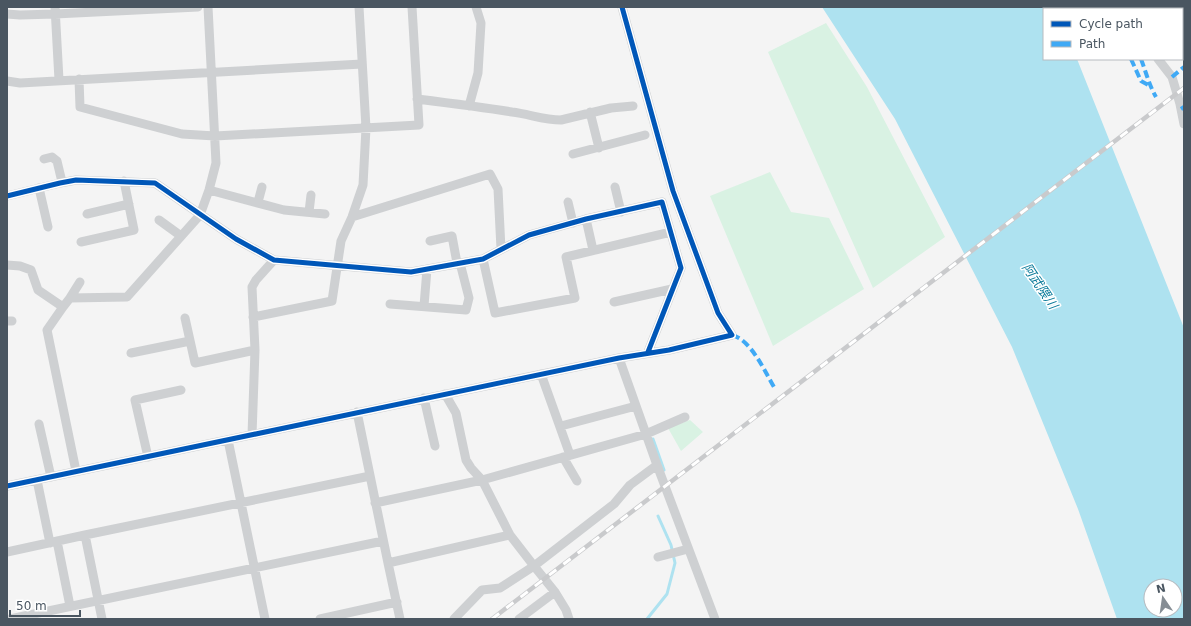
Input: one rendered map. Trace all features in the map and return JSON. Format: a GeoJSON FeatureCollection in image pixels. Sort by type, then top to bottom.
{"type":"FeatureCollection","features":[{"type":"Feature","properties":{"kind":"street"},"geometry":{"type":"LineString","coordinates":[[7,14],[20,15],[55,10],[198,7]]}},
{"type":"Feature","properties":{"kind":"street"},"geometry":{"type":"LineString","coordinates":[[70,298],[127,297],[200,215],[209,190],[216,163],[208,7]]}},
{"type":"Feature","properties":{"kind":"street"},"geometry":{"type":"LineString","coordinates":[[253,318],[332,301],[341,241],[352,217],[363,185],[366,128],[359,7]]}},
{"type":"Feature","properties":{"kind":"street"},"geometry":{"type":"LineString","coordinates":[[79,79],[80,107],[182,134],[215,136],[419,125],[412,7]]}},
{"type":"Feature","properties":{"kind":"street"},"geometry":{"type":"LineString","coordinates":[[469,106],[478,73],[480,23],[476,7]]}},
{"type":"Feature","properties":{"kind":"street"},"geometry":{"type":"LineString","coordinates":[[7,486],[424,398],[648,352],[669,350],[732,335],[718,313],[673,191],[622,7]]}},
{"type":"Feature","properties":{"kind":"street"},"geometry":{"type":"LineString","coordinates":[[55,10],[60,80]]}},
{"type":"Feature","properties":{"kind":"street"},"geometry":{"type":"LineString","coordinates":[[1159,60],[1172,76],[1184,124]]}},
{"type":"Feature","properties":{"kind":"street"},"geometry":{"type":"LineString","coordinates":[[7,82],[20,83],[362,64]]}},
{"type":"Feature","properties":{"kind":"street"},"geometry":{"type":"LineString","coordinates":[[417,99],[515,112],[554,120],[561,120],[611,108],[634,106]]}},
{"type":"Feature","properties":{"kind":"street"},"geometry":{"type":"LineString","coordinates":[[590,112],[599,148]]}},
{"type":"Feature","properties":{"kind":"street"},"geometry":{"type":"LineString","coordinates":[[573,154],[644,135]]}},
{"type":"Feature","properties":{"kind":"street"},"geometry":{"type":"LineString","coordinates":[[44,158],[52,157],[57,161],[62,182]]}},
{"type":"Feature","properties":{"kind":"street"},"geometry":{"type":"LineString","coordinates":[[352,217],[490,174],[498,189],[501,249]]}},
{"type":"Feature","properties":{"kind":"street"},"geometry":{"type":"LineString","coordinates":[[7,196],[62,182],[76,180],[155,183],[236,239],[274,260],[411,272],[483,259],[529,235],[586,219],[662,202],[681,268],[648,352]]}},
{"type":"Feature","properties":{"kind":"street"},"geometry":{"type":"LineString","coordinates":[[82,242],[134,230],[124,181]]}},
{"type":"Feature","properties":{"kind":"street"},"geometry":{"type":"LineString","coordinates":[[615,186],[621,212]]}},
{"type":"Feature","properties":{"kind":"street"},"geometry":{"type":"LineString","coordinates":[[258,202],[262,187]]}},
{"type":"Feature","properties":{"kind":"street"},"geometry":{"type":"LineString","coordinates":[[39,188],[48,227]]}},
{"type":"Feature","properties":{"kind":"street"},"geometry":{"type":"LineString","coordinates":[[209,190],[284,210],[325,214]]}},
{"type":"Feature","properties":{"kind":"street"},"geometry":{"type":"LineString","coordinates":[[309,212],[311,195]]}},
{"type":"Feature","properties":{"kind":"street"},"geometry":{"type":"LineString","coordinates":[[568,202],[573,223]]}},
{"type":"Feature","properties":{"kind":"street"},"geometry":{"type":"LineString","coordinates":[[87,214],[129,204]]}},
{"type":"Feature","properties":{"kind":"street"},"geometry":{"type":"LineString","coordinates":[[586,219],[593,250]]}},
{"type":"Feature","properties":{"kind":"street"},"geometry":{"type":"LineString","coordinates":[[159,220],[181,236]]}},
{"type":"Feature","properties":{"kind":"street"},"geometry":{"type":"LineString","coordinates":[[483,259],[495,313],[575,298],[566,257],[671,232]]}},
{"type":"Feature","properties":{"kind":"street"},"geometry":{"type":"LineString","coordinates":[[390,304],[466,310],[469,298],[452,236],[430,241]]}},
{"type":"Feature","properties":{"kind":"street"},"geometry":{"type":"LineString","coordinates":[[252,435],[255,350],[252,287],[256,280],[274,260]]}},
{"type":"Feature","properties":{"kind":"street"},"geometry":{"type":"LineString","coordinates":[[7,265],[20,266],[31,270],[38,290],[63,307]]}},
{"type":"Feature","properties":{"kind":"street"},"geometry":{"type":"LineString","coordinates":[[424,306],[427,269]]}},
{"type":"Feature","properties":{"kind":"street"},"geometry":{"type":"LineString","coordinates":[[76,472],[47,330],[80,282]]}},
{"type":"Feature","properties":{"kind":"street"},"geometry":{"type":"LineString","coordinates":[[614,302],[672,289]]}},
{"type":"Feature","properties":{"kind":"street"},"geometry":{"type":"LineString","coordinates":[[185,318],[195,363],[255,350]]}},
{"type":"Feature","properties":{"kind":"street"},"geometry":{"type":"LineString","coordinates":[[131,353],[190,341]]}},
{"type":"Feature","properties":{"kind":"street"},"geometry":{"type":"LineString","coordinates":[[619,358],[657,465],[715,619]]}},
{"type":"Feature","properties":{"kind":"street"},"geometry":{"type":"LineString","coordinates":[[541,374],[560,426],[567,456],[577,481]]}},
{"type":"Feature","properties":{"kind":"street"},"geometry":{"type":"LineString","coordinates":[[148,457],[135,400],[181,390]]}},
{"type":"Feature","properties":{"kind":"street"},"geometry":{"type":"LineString","coordinates":[[445,394],[456,413],[466,460],[482,480],[510,535],[555,592],[566,610],[569,619]]}},
{"type":"Feature","properties":{"kind":"street"},"geometry":{"type":"LineString","coordinates":[[424,398],[435,446]]}},
{"type":"Feature","properties":{"kind":"street"},"geometry":{"type":"LineString","coordinates":[[560,426],[636,406]]}},
{"type":"Feature","properties":{"kind":"street"},"geometry":{"type":"LineString","coordinates":[[357,412],[400,619]]}},
{"type":"Feature","properties":{"kind":"street"},"geometry":{"type":"LineString","coordinates":[[376,503],[482,480],[646,434],[685,418]]}},
{"type":"Feature","properties":{"kind":"street"},"geometry":{"type":"LineString","coordinates":[[39,424],[51,477]]}},
{"type":"Feature","properties":{"kind":"street"},"geometry":{"type":"LineString","coordinates":[[228,440],[265,619]]}},
{"type":"Feature","properties":{"kind":"street"},"geometry":{"type":"LineString","coordinates":[[454,619],[482,590],[500,588],[534,566],[614,504],[630,485],[657,465]]}},
{"type":"Feature","properties":{"kind":"street"},"geometry":{"type":"LineString","coordinates":[[7,552],[370,476]]}},
{"type":"Feature","properties":{"kind":"street"},"geometry":{"type":"LineString","coordinates":[[37,480],[70,606]]}},
{"type":"Feature","properties":{"kind":"street"},"geometry":{"type":"LineString","coordinates":[[85,535],[102,619]]}},
{"type":"Feature","properties":{"kind":"street"},"geometry":{"type":"LineString","coordinates":[[388,563],[510,535]]}},
{"type":"Feature","properties":{"kind":"street"},"geometry":{"type":"LineString","coordinates":[[10,619],[383,541]]}},
{"type":"Feature","properties":{"kind":"street"},"geometry":{"type":"LineString","coordinates":[[658,557],[688,549]]}},
{"type":"Feature","properties":{"kind":"street"},"geometry":{"type":"LineString","coordinates":[[519,619],[555,592]]}},
{"type":"Feature","properties":{"kind":"street"},"geometry":{"type":"LineString","coordinates":[[320,619],[331,618],[397,602]]}},
{"type":"Feature","properties":{"kind":"green space"},"geometry":{"type":"Polygon","coordinates":[[[826,23],[867,87],[945,237],[873,288],[768,52],[826,23]]]}},
{"type":"Feature","properties":{"kind":"green space"},"geometry":{"type":"Polygon","coordinates":[[[770,172],[791,212],[829,218],[864,289],[773,346],[710,196],[770,172]]]}},
{"type":"Feature","properties":{"kind":"green space"},"geometry":{"type":"Polygon","coordinates":[[[690,420],[703,432],[681,451],[668,428],[690,420]]]}},
{"type":"Feature","properties":{"kind":"water","name":"阿武隈川"},"geometry":{"type":"Polygon","coordinates":[[[822,7],[1056,7],[1043,8],[1043,60],[1077,60],[1184,328],[1184,619],[1117,619],[1078,509],[1012,347],[895,119],[822,7]]]}},
{"type":"Feature","properties":{"kind":"waterway"},"geometry":{"type":"LineString","coordinates":[[653,439],[664,470]]}},
{"type":"Feature","properties":{"kind":"waterway"},"geometry":{"type":"LineString","coordinates":[[647,619],[667,594],[675,563],[671,545],[658,516]]}},
{"type":"Feature","properties":{"kind":"railway"},"geometry":{"type":"LineString","coordinates":[[492,619],[1184,88]]}},
{"type":"Feature","properties":{"kind":"marked path"},"geometry":{"type":"LineString","coordinates":[[1131,60],[1141,81],[1150,86]]}},
{"type":"Feature","properties":{"kind":"marked path"},"geometry":{"type":"LineString","coordinates":[[1141,60],[1149,83],[1156,97]]}},
{"type":"Feature","properties":{"kind":"marked path"},"geometry":{"type":"LineString","coordinates":[[1172,77],[1184,67]]}},
{"type":"Feature","properties":{"kind":"marked path"},"geometry":{"type":"LineString","coordinates":[[732,335],[739,338],[751,349],[774,387]]}},
{"type":"Feature","properties":{"kind":"cycle path"},"geometry":{"type":"LineString","coordinates":[[7,486],[619,358],[669,350],[732,335],[718,313],[673,191],[622,7]]}},
{"type":"Feature","properties":{"kind":"cycle path"},"geometry":{"type":"LineString","coordinates":[[7,196],[76,180],[155,183],[236,239],[274,260],[411,272],[483,259],[529,235],[586,219],[662,202],[681,268],[648,352]]}}]}
